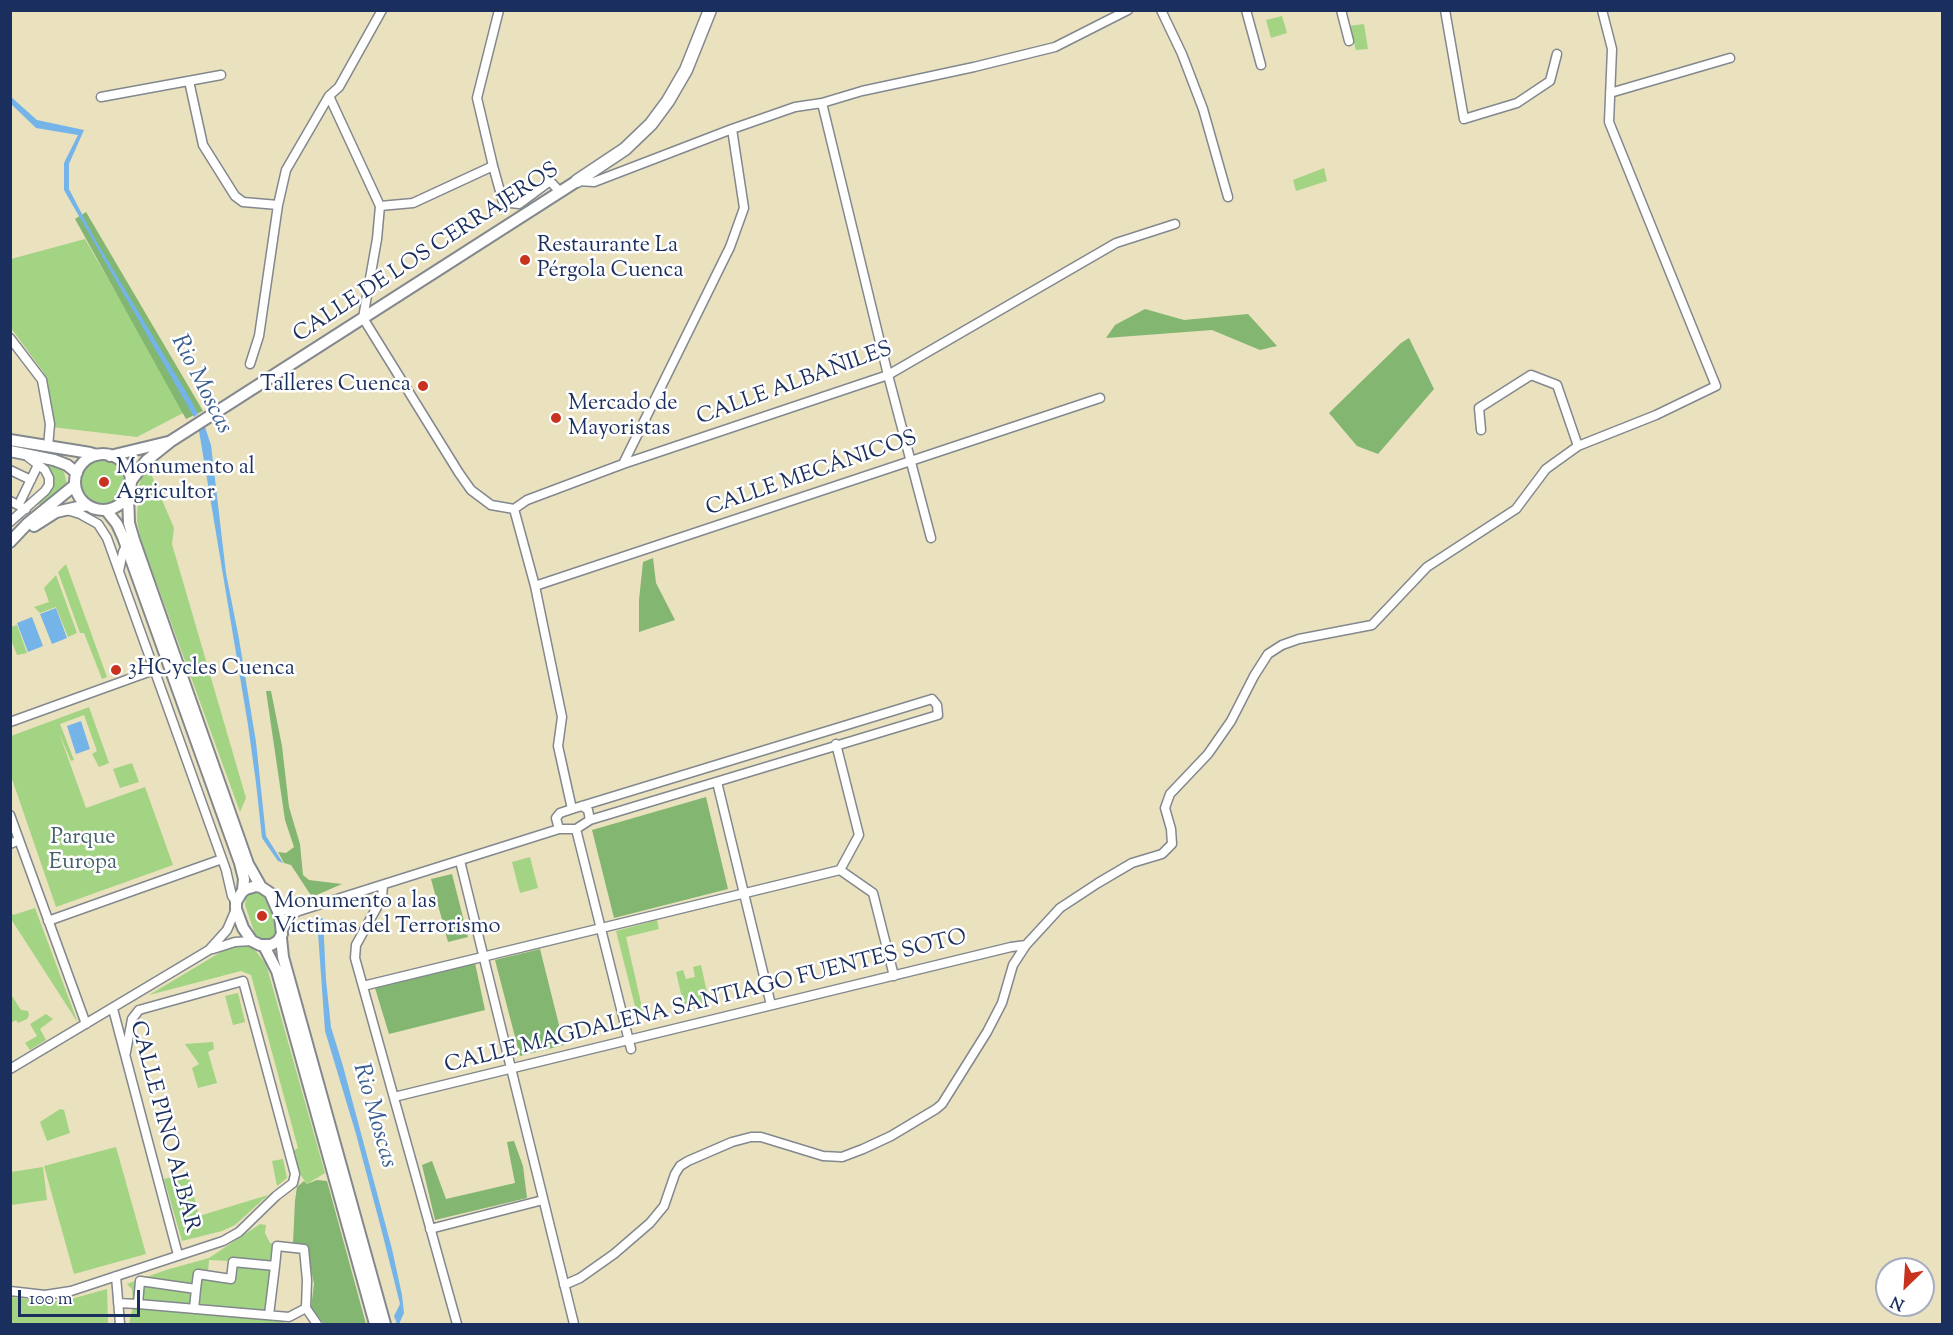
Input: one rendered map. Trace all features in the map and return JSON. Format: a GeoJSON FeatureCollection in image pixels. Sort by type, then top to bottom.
{"type":"FeatureCollection","features":[{"type":"Feature","properties":{"kind":"highway"},"geometry":{"type":"LineString","coordinates":[[577,181],[625,149],[651,124],[686,70],[710,10]]}},
{"type":"Feature","properties":{"kind":"main road","name":"CALLE DE LOS CERRAJEROS"},"geometry":{"type":"LineString","coordinates":[[130,480],[146,461],[171,441],[577,181]]}},
{"type":"Feature","properties":{"kind":"main road"},"geometry":{"type":"LineString","coordinates":[[10,440],[110,456],[124,465],[130,480],[129,523],[132,535],[248,864],[261,887]]}},
{"type":"Feature","properties":{"kind":"main road","name":"CALLE DE LOS CERRAJEROS"},"geometry":{"type":"LineString","coordinates":[[110,456],[171,441]]}},
{"type":"Feature","properties":{"kind":"main road"},"geometry":{"type":"LineString","coordinates":[[10,451],[60,462],[77,473]]}},
{"type":"Feature","properties":{"kind":"main road"},"geometry":{"type":"LineString","coordinates":[[97,455],[84,462],[77,473],[75,485],[79,496],[87,505],[106,510],[120,504],[128,495]]}},
{"type":"Feature","properties":{"kind":"main road"},"geometry":{"type":"LineString","coordinates":[[12,541],[42,511],[75,485]]}},
{"type":"Feature","properties":{"kind":"main road"},"geometry":{"type":"LineString","coordinates":[[12,541],[56,512],[87,505]]}},
{"type":"Feature","properties":{"kind":"main road"},"geometry":{"type":"LineString","coordinates":[[106,510],[120,530],[241,866],[244,879],[243,890],[236,906],[243,928],[252,941],[264,946],[275,943],[282,934]]}},
{"type":"Feature","properties":{"kind":"main road"},"geometry":{"type":"LineString","coordinates":[[243,890],[256,886],[261,887],[270,893],[275,904],[286,967],[385,1324]]}},
{"type":"Feature","properties":{"kind":"main road"},"geometry":{"type":"LineString","coordinates":[[264,946],[277,970],[375,1324]]}},
{"type":"Feature","properties":{"kind":"street"},"geometry":{"type":"LineString","coordinates":[[250,364],[259,336],[278,205],[286,170],[329,96],[339,87],[382,10]]}},
{"type":"Feature","properties":{"kind":"street"},"geometry":{"type":"LineString","coordinates":[[499,10],[477,98],[504,202],[519,204],[550,181],[560,192]]}},
{"type":"Feature","properties":{"kind":"street","name":"CALLE DE LOS CERRAJEROS"},"geometry":{"type":"LineString","coordinates":[[577,181],[594,182],[732,129],[795,108],[862,91],[974,68],[1055,47],[1128,10]]}},
{"type":"Feature","properties":{"kind":"street"},"geometry":{"type":"LineString","coordinates":[[1161,10],[1182,54],[1203,109],[1228,197]]}},
{"type":"Feature","properties":{"kind":"street"},"geometry":{"type":"LineString","coordinates":[[1246,10],[1261,65]]}},
{"type":"Feature","properties":{"kind":"street"},"geometry":{"type":"LineString","coordinates":[[1341,10],[1349,40]]}},
{"type":"Feature","properties":{"kind":"street"},"geometry":{"type":"LineString","coordinates":[[1445,10],[1464,119],[1517,103],[1550,81],[1557,54]]}},
{"type":"Feature","properties":{"kind":"street"},"geometry":{"type":"LineString","coordinates":[[564,1285],[580,1278],[614,1254],[650,1223],[664,1206],[675,1174],[680,1166],[688,1161],[732,1142],[751,1137],[762,1137],[823,1156],[842,1157],[891,1136],[936,1109],[987,1032],[1002,1003],[1013,965],[1026,945],[1060,908],[1132,864],[1162,854],[1172,844],[1171,829],[1165,808],[1170,794],[1208,754],[1232,721],[1254,676],[1268,654],[1282,645],[1299,639],[1372,625],[1427,567],[1516,509],[1546,469],[1578,446],[1656,415],[1716,386],[1609,122],[1612,49],[1602,10]]}},
{"type":"Feature","properties":{"kind":"street"},"geometry":{"type":"LineString","coordinates":[[1610,93],[1730,58]]}},
{"type":"Feature","properties":{"kind":"street"},"geometry":{"type":"LineString","coordinates":[[101,97],[221,75]]}},
{"type":"Feature","properties":{"kind":"street"},"geometry":{"type":"LineString","coordinates":[[189,81],[203,146],[235,196],[243,202],[278,205]]}},
{"type":"Feature","properties":{"kind":"street"},"geometry":{"type":"LineString","coordinates":[[329,96],[380,206],[377,239],[363,318],[471,490],[491,505],[514,509],[535,586],[562,717],[558,746],[572,809]]}},
{"type":"Feature","properties":{"kind":"street"},"geometry":{"type":"LineString","coordinates":[[822,103],[888,375],[931,538]]}},
{"type":"Feature","properties":{"kind":"street"},"geometry":{"type":"LineString","coordinates":[[624,464],[730,248],[744,208],[732,129]]}},
{"type":"Feature","properties":{"kind":"street"},"geometry":{"type":"LineString","coordinates":[[380,206],[413,203],[493,166]]}},
{"type":"Feature","properties":{"kind":"street","name":"CALLE ALBAÑILES"},"geometry":{"type":"LineString","coordinates":[[514,509],[527,500],[624,464],[888,375],[1116,243],[1174,224]]}},
{"type":"Feature","properties":{"kind":"street"},"geometry":{"type":"LineString","coordinates":[[10,338],[42,380],[50,424],[48,447]]}},
{"type":"Feature","properties":{"kind":"street"},"geometry":{"type":"LineString","coordinates":[[1481,430],[1479,408],[1531,375],[1557,385],[1578,446]]}},
{"type":"Feature","properties":{"kind":"street","name":"CALLE MECÁNICOS"},"geometry":{"type":"LineString","coordinates":[[535,586],[1100,398]]}},
{"type":"Feature","properties":{"kind":"street"},"geometry":{"type":"LineString","coordinates":[[22,453],[41,466],[49,478],[46,489],[23,504]]}},
{"type":"Feature","properties":{"kind":"street"},"geometry":{"type":"LineString","coordinates":[[10,522],[23,504],[37,467]]}},
{"type":"Feature","properties":{"kind":"street"},"geometry":{"type":"LineString","coordinates":[[10,470],[31,480]]}},
{"type":"Feature","properties":{"kind":"street"},"geometry":{"type":"LineString","coordinates":[[10,501],[42,511]]}},
{"type":"Feature","properties":{"kind":"street"},"geometry":{"type":"LineString","coordinates":[[64,510],[80,514],[100,527],[107,538],[222,859],[236,906],[227,930],[209,950]]}},
{"type":"Feature","properties":{"kind":"street"},"geometry":{"type":"LineString","coordinates":[[118,574],[126,546]]}},
{"type":"Feature","properties":{"kind":"street"},"geometry":{"type":"LineString","coordinates":[[10,722],[154,670]]}},
{"type":"Feature","properties":{"kind":"street"},"geometry":{"type":"LineString","coordinates":[[275,904],[289,911],[299,911],[559,829],[576,829],[590,820],[938,715],[937,705],[932,699],[572,809],[560,813],[556,818],[559,829]]}},
{"type":"Feature","properties":{"kind":"street"},"geometry":{"type":"LineString","coordinates":[[363,986],[840,870],[859,835],[836,744]]}},
{"type":"Feature","properties":{"kind":"street"},"geometry":{"type":"LineString","coordinates":[[717,782],[771,1005]]}},
{"type":"Feature","properties":{"kind":"street"},"geometry":{"type":"LineString","coordinates":[[582,806],[588,810],[590,820]]}},
{"type":"Feature","properties":{"kind":"street"},"geometry":{"type":"LineString","coordinates":[[10,815],[15,842],[48,921],[86,1024]]}},
{"type":"Feature","properties":{"kind":"street"},"geometry":{"type":"LineString","coordinates":[[576,829],[630,1045]]}},
{"type":"Feature","properties":{"kind":"street"},"geometry":{"type":"LineString","coordinates":[[48,921],[222,859]]}},
{"type":"Feature","properties":{"kind":"street"},"geometry":{"type":"LineString","coordinates":[[460,861],[574,1324]]}},
{"type":"Feature","properties":{"kind":"street"},"geometry":{"type":"LineString","coordinates":[[840,870],[873,893],[894,976]]}},
{"type":"Feature","properties":{"kind":"street"},"geometry":{"type":"LineString","coordinates":[[383,885],[382,898],[355,949],[355,958],[457,1324]]}},
{"type":"Feature","properties":{"kind":"street"},"geometry":{"type":"LineString","coordinates":[[282,934],[289,918],[299,911]]}},
{"type":"Feature","properties":{"kind":"street"},"geometry":{"type":"LineString","coordinates":[[10,1069],[209,950],[235,942],[252,941]]}},
{"type":"Feature","properties":{"kind":"street","name":"CALLE MAGDALENA SANTIAGO FUENTES SOTO"},"geometry":{"type":"LineString","coordinates":[[394,1097],[511,1069],[630,1045],[771,1005],[1026,945]]}},
{"type":"Feature","properties":{"kind":"street"},"geometry":{"type":"LineString","coordinates":[[10,1291],[45,1294],[71,1291],[223,1241],[239,1232],[276,1196],[293,1184],[295,1173],[243,981],[139,1010],[132,1019],[126,1056]]}},
{"type":"Feature","properties":{"kind":"street"},"geometry":{"type":"LineString","coordinates":[[133,996],[139,1010]]}},
{"type":"Feature","properties":{"kind":"street","name":"CALLE PINO ALBAR"},"geometry":{"type":"LineString","coordinates":[[113,1009],[178,1255]]}},
{"type":"Feature","properties":{"kind":"street"},"geometry":{"type":"LineString","coordinates":[[430,1229],[543,1200]]}},
{"type":"Feature","properties":{"kind":"street"},"geometry":{"type":"LineString","coordinates":[[269,1315],[278,1246],[304,1249],[307,1280],[306,1308],[317,1324]]}},
{"type":"Feature","properties":{"kind":"street"},"geometry":{"type":"LineString","coordinates":[[194,1309],[198,1274],[231,1279],[233,1262],[275,1266]]}},
{"type":"Feature","properties":{"kind":"street"},"geometry":{"type":"LineString","coordinates":[[116,1276],[120,1324]]}},
{"type":"Feature","properties":{"kind":"street"},"geometry":{"type":"LineString","coordinates":[[138,1305],[140,1281],[196,1289]]}},
{"type":"Feature","properties":{"kind":"street"},"geometry":{"type":"LineString","coordinates":[[118,1303],[289,1317],[306,1308]]}},
{"type":"Feature","properties":{"kind":"green space"},"geometry":{"type":"Polygon","coordinates":[[[1282,16],[1287,33],[1271,38],[1266,20],[1282,16]]]}},
{"type":"Feature","properties":{"kind":"green space"},"geometry":{"type":"Polygon","coordinates":[[[1364,24],[1368,49],[1356,50],[1349,26],[1364,24]]]}},
{"type":"Feature","properties":{"kind":"green space"},"geometry":{"type":"Polygon","coordinates":[[[1324,168],[1327,181],[1296,191],[1293,180],[1324,168]]]}},
{"type":"Feature","properties":{"kind":"green space"},"geometry":{"type":"Polygon","coordinates":[[[86,212],[203,411],[186,419],[75,219],[86,212]]]}},
{"type":"Feature","properties":{"kind":"green space"},"geometry":{"type":"Polygon","coordinates":[[[85,239],[185,412],[137,437],[52,427],[44,373],[11,328],[11,259],[85,239]]]}},
{"type":"Feature","properties":{"kind":"green space"},"geometry":{"type":"Polygon","coordinates":[[[1145,309],[1184,320],[1248,314],[1277,346],[1260,350],[1212,330],[1106,338],[1115,325],[1145,309]]]}},
{"type":"Feature","properties":{"kind":"green space"},"geometry":{"type":"Polygon","coordinates":[[[1409,338],[1434,389],[1378,454],[1357,446],[1329,413],[1401,343],[1409,338]]]}},
{"type":"Feature","properties":{"kind":"green space"},"geometry":{"type":"Polygon","coordinates":[[[102,460],[117,467],[124,482],[117,497],[102,504],[87,497],[80,482],[87,467],[102,460]]]}},
{"type":"Feature","properties":{"kind":"green space"},"geometry":{"type":"Polygon","coordinates":[[[42,464],[58,467],[64,472],[67,484],[45,504],[34,505],[50,490],[42,464]]]}},
{"type":"Feature","properties":{"kind":"green space"},"geometry":{"type":"Polygon","coordinates":[[[148,467],[174,528],[172,544],[246,798],[240,812],[141,540],[137,521],[138,488],[144,470],[148,467]]]}},
{"type":"Feature","properties":{"kind":"green space"},"geometry":{"type":"Polygon","coordinates":[[[653,558],[656,583],[675,620],[639,632],[639,600],[643,562],[653,558]]]}},
{"type":"Feature","properties":{"kind":"green space"},"geometry":{"type":"Polygon","coordinates":[[[66,564],[107,677],[102,679],[84,633],[80,633],[58,572],[66,564]]]}},
{"type":"Feature","properties":{"kind":"green space"},"geometry":{"type":"Polygon","coordinates":[[[56,575],[77,633],[68,637],[56,607],[40,613],[34,607],[49,602],[44,588],[56,575]]]}},
{"type":"Feature","properties":{"kind":"green space"},"geometry":{"type":"Polygon","coordinates":[[[17,625],[27,653],[17,655],[10,637],[11,627],[17,625]]]}},
{"type":"Feature","properties":{"kind":"green space"},"geometry":{"type":"Polygon","coordinates":[[[266,691],[271,691],[282,746],[289,807],[300,844],[303,875],[309,880],[342,884],[312,897],[291,865],[284,863],[278,852],[286,853],[294,847],[285,820],[266,691]]]}},
{"type":"Feature","properties":{"kind":"green space","name":"Parque Europa"},"geometry":{"type":"Polygon","coordinates":[[[89,707],[109,763],[99,767],[92,754],[97,751],[84,715],[60,724],[74,760],[71,761],[59,733],[86,808],[145,787],[173,865],[56,907],[11,776],[11,736],[89,707]]]}},
{"type":"Feature","properties":{"kind":"green space"},"geometry":{"type":"Polygon","coordinates":[[[132,763],[139,782],[120,788],[113,769],[132,763]]]}},
{"type":"Feature","properties":{"kind":"green space"},"geometry":{"type":"Polygon","coordinates":[[[706,797],[728,889],[614,918],[592,830],[706,797]]]}},
{"type":"Feature","properties":{"kind":"green space"},"geometry":{"type":"Polygon","coordinates":[[[530,857],[538,888],[520,893],[512,862],[530,857]]]}},
{"type":"Feature","properties":{"kind":"green space"},"geometry":{"type":"Polygon","coordinates":[[[452,874],[468,937],[448,942],[431,879],[452,874]]]}},
{"type":"Feature","properties":{"kind":"green space"},"geometry":{"type":"Polygon","coordinates":[[[257,891],[265,893],[272,903],[278,931],[272,938],[259,938],[255,934],[245,905],[246,897],[257,891]]]}},
{"type":"Feature","properties":{"kind":"green space"},"geometry":{"type":"Polygon","coordinates":[[[10,908],[13,915],[35,908],[78,1023],[11,919],[10,908]]]}},
{"type":"Feature","properties":{"kind":"green space"},"geometry":{"type":"Polygon","coordinates":[[[657,920],[659,929],[626,937],[644,1016],[638,1018],[616,931],[657,920]]]}},
{"type":"Feature","properties":{"kind":"green space"},"geometry":{"type":"Polygon","coordinates":[[[244,945],[254,949],[266,964],[325,1173],[307,1184],[300,1174],[293,1151],[298,1148],[251,975],[241,971],[149,995],[226,949],[244,945]]]}},
{"type":"Feature","properties":{"kind":"green space"},"geometry":{"type":"Polygon","coordinates":[[[540,949],[564,1045],[520,1056],[495,960],[540,949]]]}},
{"type":"Feature","properties":{"kind":"green space"},"geometry":{"type":"Polygon","coordinates":[[[475,963],[485,1010],[389,1034],[375,988],[475,963]]]}},
{"type":"Feature","properties":{"kind":"green space"},"geometry":{"type":"Polygon","coordinates":[[[701,965],[709,1001],[684,1007],[676,972],[683,970],[686,979],[695,977],[693,967],[701,965]]]}},
{"type":"Feature","properties":{"kind":"green space"},"geometry":{"type":"Polygon","coordinates":[[[238,993],[245,1022],[233,1025],[225,996],[238,993]]]}},
{"type":"Feature","properties":{"kind":"green space"},"geometry":{"type":"Polygon","coordinates":[[[12,996],[21,1010],[28,1011],[29,1015],[27,1019],[18,1023],[16,1020],[11,1023],[12,996]]]}},
{"type":"Feature","properties":{"kind":"green space"},"geometry":{"type":"Polygon","coordinates":[[[46,1014],[53,1019],[40,1029],[46,1040],[30,1050],[25,1043],[37,1036],[30,1024],[46,1014]]]}},
{"type":"Feature","properties":{"kind":"green space"},"geometry":{"type":"Polygon","coordinates":[[[213,1042],[214,1049],[208,1052],[217,1083],[198,1088],[192,1068],[199,1064],[185,1044],[213,1042]]]}},
{"type":"Feature","properties":{"kind":"green space"},"geometry":{"type":"Polygon","coordinates":[[[60,1109],[64,1110],[70,1133],[47,1141],[40,1122],[60,1109]]]}},
{"type":"Feature","properties":{"kind":"green space"},"geometry":{"type":"Polygon","coordinates":[[[514,1141],[523,1166],[527,1198],[435,1220],[422,1165],[432,1161],[446,1199],[515,1183],[507,1142],[514,1141]]]}},
{"type":"Feature","properties":{"kind":"green space"},"geometry":{"type":"Polygon","coordinates":[[[116,1147],[146,1254],[74,1274],[44,1166],[116,1147]]]}},
{"type":"Feature","properties":{"kind":"green space"},"geometry":{"type":"Polygon","coordinates":[[[283,1159],[287,1178],[277,1186],[272,1161],[283,1159]]]}},
{"type":"Feature","properties":{"kind":"green space"},"geometry":{"type":"Polygon","coordinates":[[[43,1167],[47,1200],[11,1205],[11,1172],[43,1167]]]}},
{"type":"Feature","properties":{"kind":"green space"},"geometry":{"type":"Polygon","coordinates":[[[188,1173],[199,1216],[268,1195],[235,1225],[222,1231],[182,1241],[164,1179],[188,1173]]]}},
{"type":"Feature","properties":{"kind":"green space"},"geometry":{"type":"Polygon","coordinates":[[[317,1180],[327,1181],[366,1324],[324,1324],[311,1308],[314,1284],[306,1245],[293,1243],[297,1187],[304,1181],[307,1184],[317,1180]]]}},
{"type":"Feature","properties":{"kind":"green space"},"geometry":{"type":"Polygon","coordinates":[[[260,1224],[266,1225],[265,1233],[270,1243],[275,1244],[273,1261],[267,1260],[266,1263],[275,1266],[269,1310],[287,1320],[282,1324],[129,1324],[133,1306],[132,1289],[127,1284],[209,1258],[260,1224]],[[209,1260],[208,1273],[231,1277],[230,1261],[209,1260]]]}},
{"type":"Feature","properties":{"kind":"green space"},"geometry":{"type":"Polygon","coordinates":[[[107,1289],[108,1324],[11,1324],[11,1297],[52,1302],[107,1289]]]}},
{"type":"Feature","properties":{"kind":"water"},"geometry":{"type":"Polygon","coordinates":[[[10,96],[37,120],[84,130],[69,164],[69,189],[95,239],[192,402],[198,414],[194,417],[64,190],[64,163],[78,135],[36,128],[11,104],[10,96]]]}},
{"type":"Feature","properties":{"kind":"water"},"geometry":{"type":"Polygon","coordinates":[[[205,427],[211,445],[226,573],[256,742],[266,836],[283,863],[278,861],[262,838],[248,725],[199,431],[205,427]]]}},
{"type":"Feature","properties":{"kind":"water"},"geometry":{"type":"Polygon","coordinates":[[[56,608],[67,638],[52,644],[40,614],[56,608]]]}},
{"type":"Feature","properties":{"kind":"water"},"geometry":{"type":"Polygon","coordinates":[[[32,617],[43,646],[28,652],[17,623],[32,617]]]}},
{"type":"Feature","properties":{"kind":"water"},"geometry":{"type":"Polygon","coordinates":[[[81,721],[90,749],[76,754],[67,726],[81,721]]]}},
{"type":"Feature","properties":{"kind":"water"},"geometry":{"type":"Polygon","coordinates":[[[323,918],[331,1027],[392,1249],[404,1313],[399,1324],[394,1316],[400,1304],[382,1232],[325,1031],[318,933],[313,921],[323,918]]]}},
{"type":"Feature","properties":{"kind":"place","name":"Restaurante La Pérgola Cuenca"},"geometry":{"type":"Point","coordinates":[525,260]}},
{"type":"Feature","properties":{"kind":"place","name":"Talleres Cuenca"},"geometry":{"type":"Point","coordinates":[423,386]}},
{"type":"Feature","properties":{"kind":"place","name":"Mercado de Mayoristas"},"geometry":{"type":"Point","coordinates":[556,418]}},
{"type":"Feature","properties":{"kind":"place","name":"Monumento al Agricultor"},"geometry":{"type":"Point","coordinates":[104,482]}},
{"type":"Feature","properties":{"kind":"place","name":"3HCycles Cuenca"},"geometry":{"type":"Point","coordinates":[116,670]}},
{"type":"Feature","properties":{"kind":"place","name":"Monumento a las Víctimas del Terrorismo"},"geometry":{"type":"Point","coordinates":[262,916]}},
{"type":"Feature","properties":{"kind":"water label","name":"Rio Moscas"},"geometry":{"type":"Point","coordinates":[200,385]}},
{"type":"Feature","properties":{"kind":"water label","name":"Rio Moscas"},"geometry":{"type":"Point","coordinates":[373,1116]}}]}
